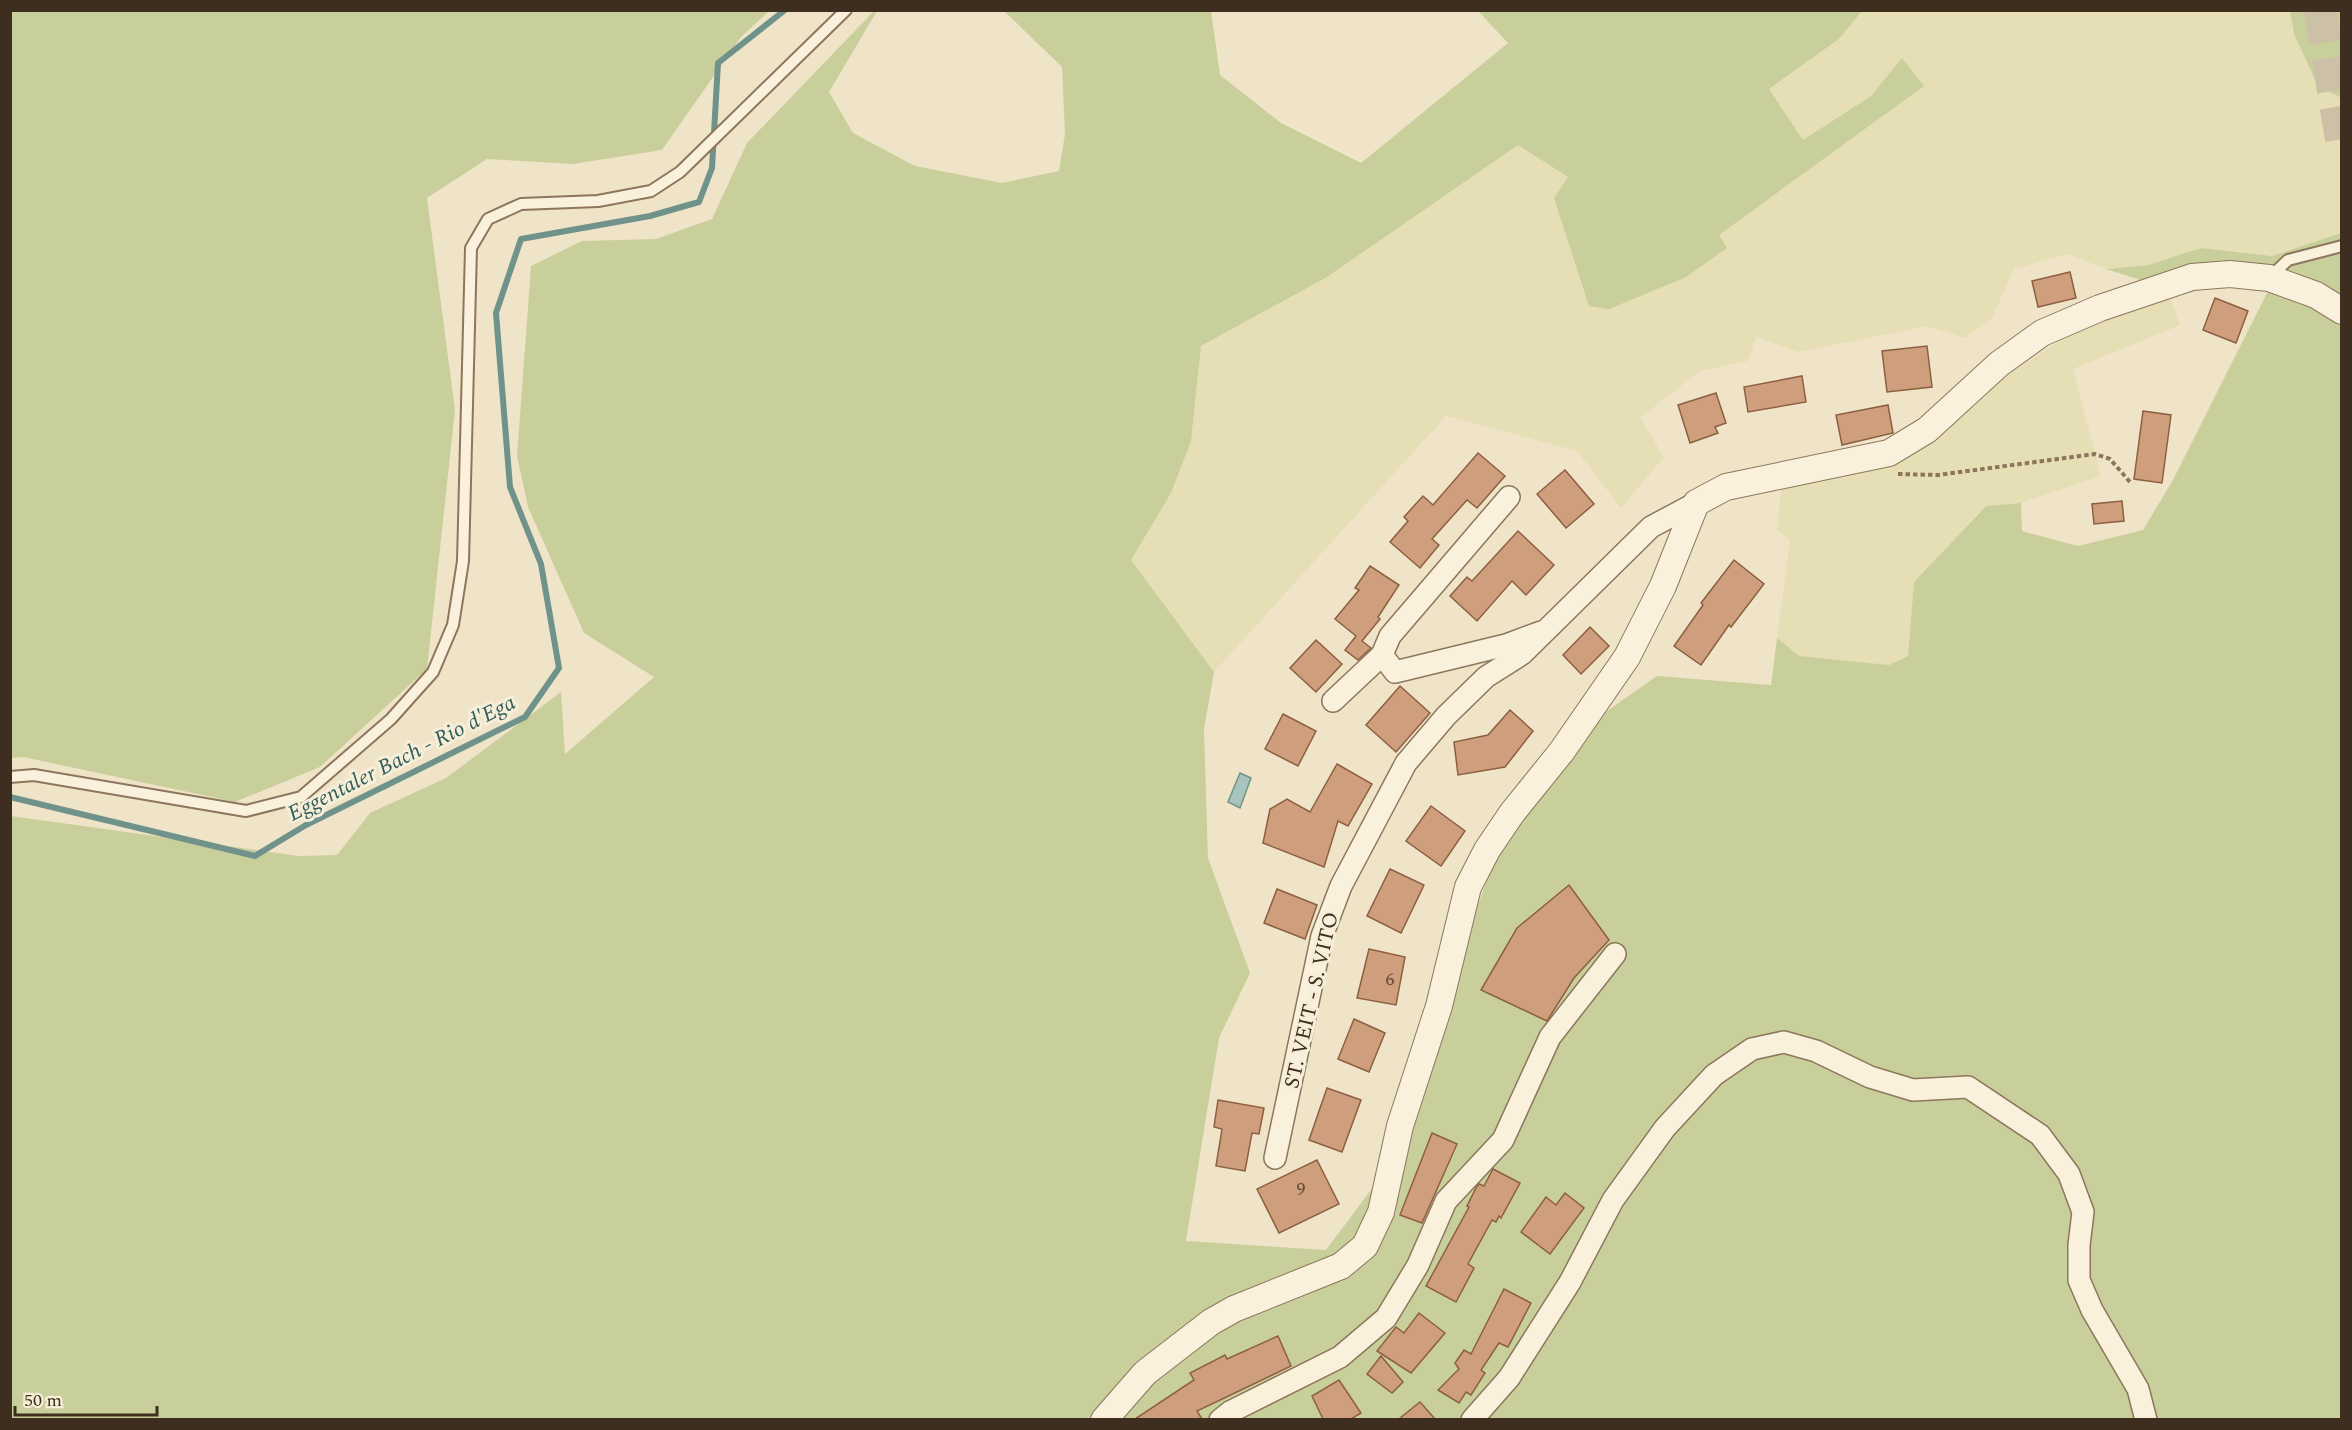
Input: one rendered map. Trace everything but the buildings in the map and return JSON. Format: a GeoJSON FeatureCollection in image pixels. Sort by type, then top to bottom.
{"type":"FeatureCollection","features":[{"type":"Feature","properties":{"kind":"street"},"geometry":{"type":"LineString","coordinates":[[1104,1419],[1145,1373],[1211,1322],[1234,1309],[1341,1266],[1365,1246],[1381,1212],[1400,1126],[1439,1006],[1468,887],[1487,850],[1512,813],[1562,751],[1644,629],[1696,503],[1726,487],[1888,453],[1927,430],[1999,364],[2042,333],[2100,308],[2192,277],[2230,274],[2269,278],[2316,295],[2342,310]]}},
{"type":"Feature","properties":{"kind":"street"},"geometry":{"type":"LineString","coordinates":[[1333,701],[1382,655],[1390,636],[1509,497]]}},
{"type":"Feature","properties":{"kind":"street","name":"ST. VEIT - S. VITO"},"geometry":{"type":"LineString","coordinates":[[1275,1158],[1322,936],[1341,886],[1406,763],[1446,716],[1486,677],[1522,654],[1651,527],[1696,503]]}},
{"type":"Feature","properties":{"kind":"street","name":"ST. VEIT - S. VITO"},"geometry":{"type":"LineString","coordinates":[[1382,655],[1395,672],[1506,645],[1546,631]]}},
{"type":"Feature","properties":{"kind":"street"},"geometry":{"type":"LineString","coordinates":[[1220,1419],[1259,1397],[1340,1358],[1386,1318],[1418,1265],[1446,1201],[1503,1140],[1550,1037],[1614,954]]}},
{"type":"Feature","properties":{"kind":"street"},"geometry":{"type":"LineString","coordinates":[[1472,1419],[1509,1378],[1570,1282],[1613,1200],[1665,1128],[1714,1075],[1752,1049],[1784,1042],[1816,1051],[1870,1077],[1913,1089],[1968,1087],[2040,1136],[2069,1174],[2083,1212],[2079,1245],[2079,1280],[2092,1310],[2138,1389],[2146,1419]]}},
{"type":"Feature","properties":{"kind":"lane"},"geometry":{"type":"LineString","coordinates":[[10,777],[34,775],[246,811],[301,797],[391,719],[432,672],[453,624],[463,561],[471,248],[488,219],[521,204],[598,201],[651,191],[680,172],[846,10]]}},
{"type":"Feature","properties":{"kind":"lane"},"geometry":{"type":"LineString","coordinates":[[2269,278],[2288,260],[2342,246]]}},
{"type":"Feature","properties":{"kind":"path"},"geometry":{"type":"LineString","coordinates":[[1893,474],[1938,475],[2095,454],[2110,459],[2130,482]]}},
{"type":"Feature","properties":{"kind":"shaded area"},"geometry":{"type":"Polygon","coordinates":[[[1862,11],[2290,11],[2294,34],[2318,86],[2341,98],[2341,233],[2272,256],[2201,248],[2148,265],[2106,269],[2068,254],[2014,269],[1992,318],[1965,338],[1927,326],[1798,352],[1756,337],[1748,361],[1700,371],[1640,418],[1664,457],[1621,508],[1577,451],[1446,416],[1214,672],[1131,560],[1171,493],[1191,441],[1201,346],[1327,277],[1518,144],[1568,177],[1726,249],[1719,235],[1923,86],[1902,58],[1871,96],[1803,140],[1769,89],[1839,39],[1862,11]]]}},
{"type":"Feature","properties":{"kind":"shaded area"},"geometry":{"type":"Polygon","coordinates":[[[2169,293],[2180,325],[2073,369],[2101,476],[2021,503],[1985,506],[1914,582],[1908,656],[1889,665],[1799,656],[1777,638],[1790,540],[1777,530],[1782,484],[1895,461],[1955,423],[2014,370],[2064,339],[2169,293]]]}},
{"type":"Feature","properties":{"kind":"green space"},"geometry":{"type":"Polygon","coordinates":[[[11,10],[769,11],[741,37],[662,150],[573,164],[487,159],[427,198],[455,410],[427,669],[320,767],[235,802],[23,757],[11,758],[11,10]]]}},
{"type":"Feature","properties":{"kind":"green space"},"geometry":{"type":"Polygon","coordinates":[[[874,11],[877,11],[829,92],[853,133],[915,166],[1002,183],[1059,171],[1065,134],[1062,67],[1004,11],[1211,11],[1220,75],[1281,123],[1361,163],[1508,43],[1478,11],[1862,11],[1839,39],[1769,89],[1803,140],[1871,96],[1902,58],[1924,86],[1719,235],[1727,248],[1686,277],[1609,309],[1589,306],[1554,198],[1568,177],[1518,145],[1327,277],[1201,346],[1191,441],[1171,493],[1131,560],[1214,672],[1204,729],[1208,858],[1250,973],[1219,1038],[1186,1241],[1326,1250],[1391,1163],[1435,1020],[1512,813],[1594,720],[1657,676],[1771,685],[1777,638],[1799,656],[1889,665],[1908,656],[1914,582],[1986,506],[2021,503],[2022,531],[2078,546],[2143,530],[2174,478],[2268,291],[2226,286],[2181,293],[2106,269],[2148,265],[2201,248],[2272,256],[2341,233],[2341,1419],[11,1420],[11,816],[299,856],[337,855],[370,813],[446,778],[561,692],[565,754],[654,677],[584,633],[528,507],[517,456],[531,266],[582,241],[656,239],[712,219],[747,143],[874,11]]]}},
{"type":"Feature","properties":{"kind":"green space"},"geometry":{"type":"Polygon","coordinates":[[[2290,11],[2341,11],[2341,98],[2318,86],[2294,34],[2290,11]]]}},
{"type":"Feature","properties":{"kind":"water"},"geometry":{"type":"Polygon","coordinates":[[[1240,773],[1251,778],[1240,808],[1228,802],[1240,773]]]}},
{"type":"Feature","properties":{"kind":"waterway","name":"Eggentaler Bach - Rio d'Ega"},"geometry":{"type":"LineString","coordinates":[[10,797],[255,856],[306,825],[525,717],[559,668],[541,564],[510,487],[496,313],[521,239],[650,216],[699,202],[712,168],[718,63],[785,10]]}},
{"type":"Feature","properties":{"kind":"tunnel"},"geometry":{"type":"LineString","coordinates":[[2320,10],[2342,142]]}}]}
